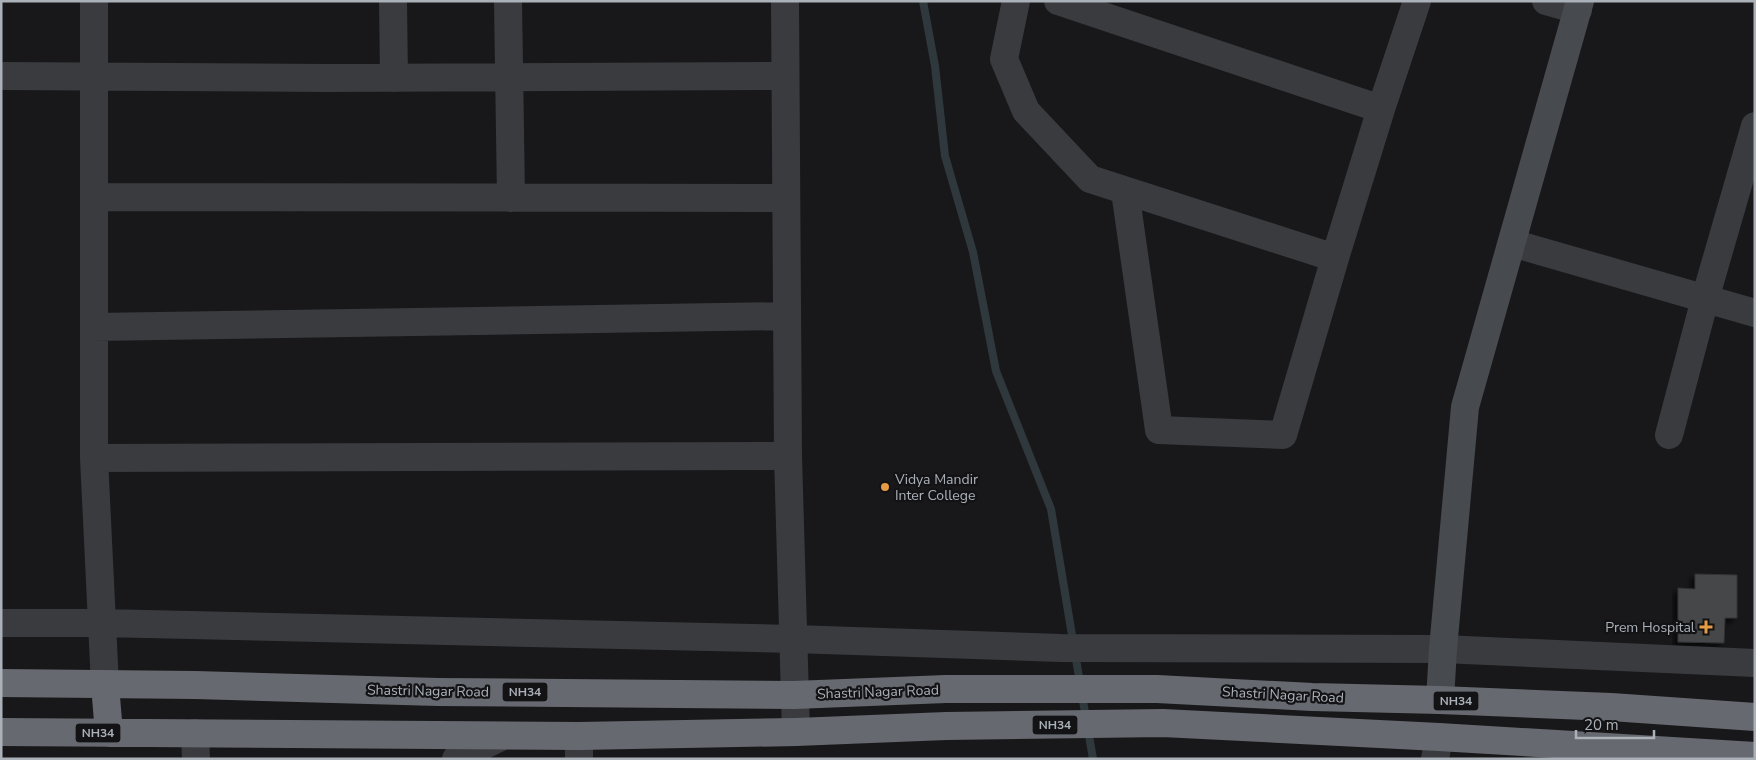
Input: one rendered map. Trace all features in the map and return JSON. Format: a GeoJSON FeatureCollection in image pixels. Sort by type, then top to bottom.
{"type":"FeatureCollection","features":[{"type":"Feature","properties":{"kind":"highway","name":"Shastri Nagar Road"},"geometry":{"type":"LineString","coordinates":[[1,683],[105,686],[195,685],[438,692],[794,696],[946,689],[1157,689],[1312,698],[1440,700],[1611,707],[1755,717]]}},
{"type":"Feature","properties":{"kind":"highway"},"geometry":{"type":"LineString","coordinates":[[105,686],[109,733]]}},
{"type":"Feature","properties":{"kind":"highway"},"geometry":{"type":"LineString","coordinates":[[1437,748],[1440,700]]}},
{"type":"Feature","properties":{"kind":"highway","name":"NH34"},"geometry":{"type":"LineString","coordinates":[[1,732],[109,733],[195,746],[503,736],[579,748],[796,732],[946,726],[1163,723],[1437,748],[1755,756]]}},
{"type":"Feature","properties":{"kind":"street"},"geometry":{"type":"LineString","coordinates":[[94,1],[94,458],[105,686]]}},
{"type":"Feature","properties":{"kind":"street"},"geometry":{"type":"LineString","coordinates":[[393,1],[394,78]]}},
{"type":"Feature","properties":{"kind":"street"},"geometry":{"type":"LineString","coordinates":[[508,1],[510,198]]}},
{"type":"Feature","properties":{"kind":"street"},"geometry":{"type":"LineString","coordinates":[[785,1],[788,456],[796,732]]}},
{"type":"Feature","properties":{"kind":"street"},"geometry":{"type":"LineString","coordinates":[[1016,1],[1004,59],[1026,111],[1090,180],[1335,258]]}},
{"type":"Feature","properties":{"kind":"street"},"geometry":{"type":"LineString","coordinates":[[1058,1],[1381,109]]}},
{"type":"Feature","properties":{"kind":"street"},"geometry":{"type":"LineString","coordinates":[[1125,191],[1159,430],[1283,435],[1381,109],[1417,1]]}},
{"type":"Feature","properties":{"kind":"street"},"geometry":{"type":"LineString","coordinates":[[1440,700],[1465,407],[1579,6],[1546,1]]}},
{"type":"Feature","properties":{"kind":"street"},"geometry":{"type":"LineString","coordinates":[[1,76],[394,78],[785,76]]}},
{"type":"Feature","properties":{"kind":"street"},"geometry":{"type":"LineString","coordinates":[[1669,436],[1705,299],[1755,126]]}},
{"type":"Feature","properties":{"kind":"street"},"geometry":{"type":"LineString","coordinates":[[94,197],[786,198]]}},
{"type":"Feature","properties":{"kind":"street"},"geometry":{"type":"LineString","coordinates":[[1512,243],[1755,313]]}},
{"type":"Feature","properties":{"kind":"street"},"geometry":{"type":"LineString","coordinates":[[94,327],[787,316]]}},
{"type":"Feature","properties":{"kind":"street"},"geometry":{"type":"LineString","coordinates":[[94,458],[788,456]]}},
{"type":"Feature","properties":{"kind":"street"},"geometry":{"type":"LineString","coordinates":[[1,622],[794,639],[1074,648],[1443,649],[1755,663]]}},
{"type":"Feature","properties":{"kind":"street"},"geometry":{"type":"LineString","coordinates":[[456,759],[503,736]]}},
{"type":"Feature","properties":{"kind":"building"},"geometry":{"type":"Polygon","coordinates":[[[1695,574],[1737,575],[1737,618],[1725,618],[1724,643],[1678,642],[1678,588],[1695,589],[1695,574]]]}},
{"type":"Feature","properties":{"kind":"waterway"},"geometry":{"type":"LineString","coordinates":[[923,1],[935,66],[945,156],[973,252],[996,371],[1051,509],[1080,683]]}},
{"type":"Feature","properties":{"kind":"waterway"},"geometry":{"type":"LineString","coordinates":[[1082,695],[1093,759]]}},
{"type":"Feature","properties":{"kind":"place","name":"Vidya Mandir Inter College"},"geometry":{"type":"Point","coordinates":[885,487]}},
{"type":"Feature","properties":{"kind":"place","name":"Prem Hospital"},"geometry":{"type":"Point","coordinates":[1706,627]}}]}
